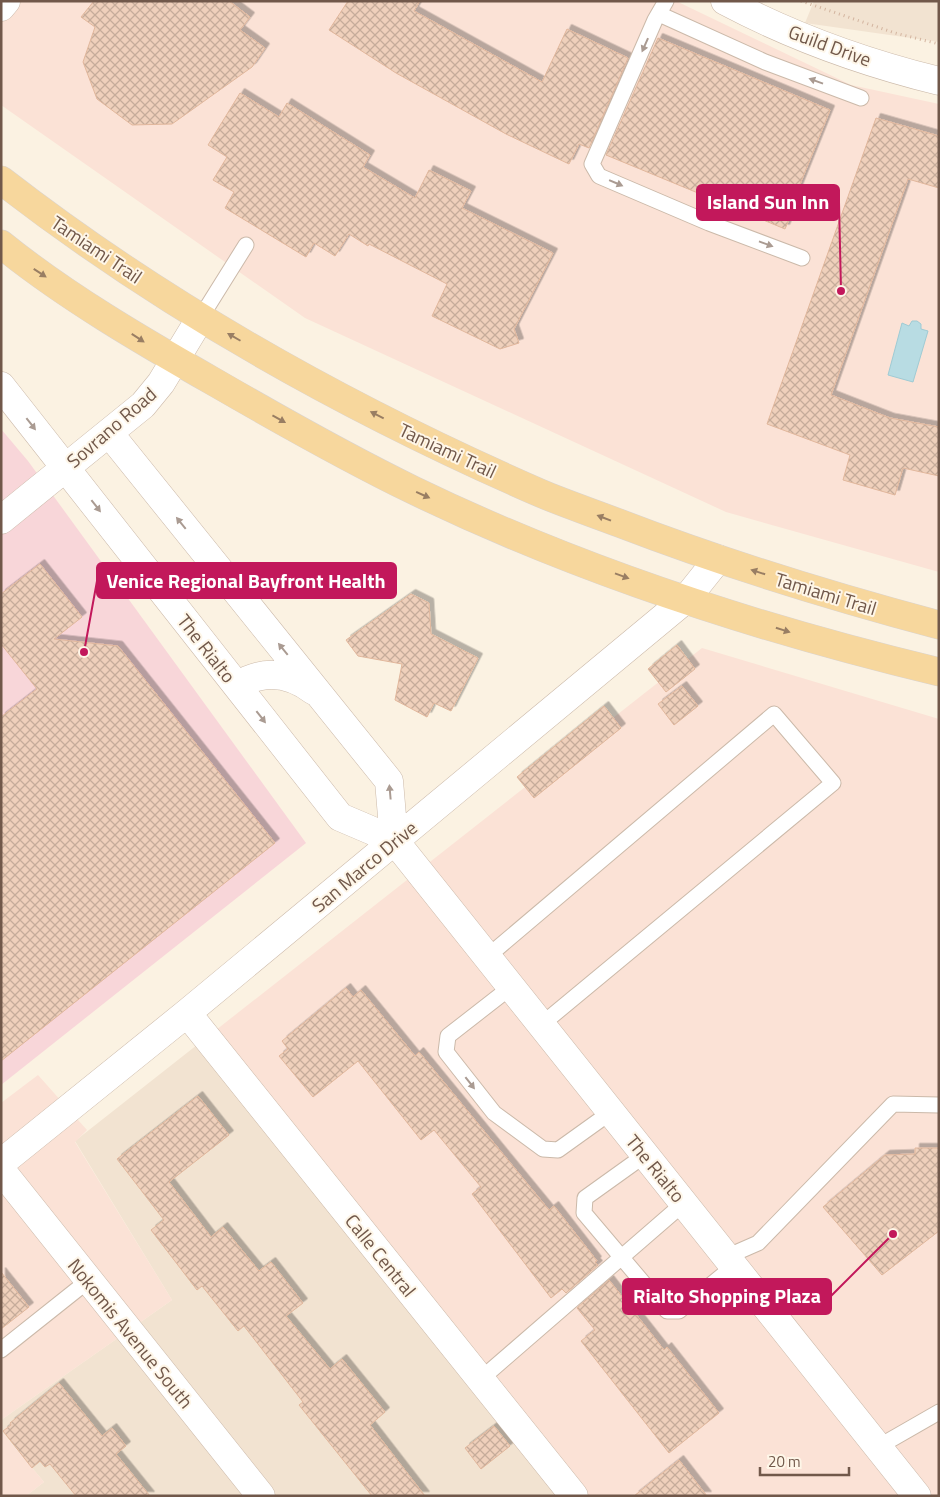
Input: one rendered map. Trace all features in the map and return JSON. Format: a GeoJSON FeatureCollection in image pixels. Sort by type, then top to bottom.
{"type":"FeatureCollection","features":[{"type":"Feature","properties":{"kind":"main road","name":"Tamiami Trail"},"geometry":{"type":"LineString","coordinates":[[1,180],[49,217],[115,263],[202,317],[302,377],[408,431],[542,494],[718,560],[848,601],[939,624]]}},
{"type":"Feature","properties":{"kind":"main road"},"geometry":{"type":"LineString","coordinates":[[1,244],[22,261],[142,341],[262,410],[413,490],[544,548],[686,599],[837,648],[939,672]]}},
{"type":"Feature","properties":{"kind":"street"},"geometry":{"type":"LineString","coordinates":[[1,7],[6,1]]}},
{"type":"Feature","properties":{"kind":"street","name":"Guild Drive"},"geometry":{"type":"LineString","coordinates":[[724,1],[784,29],[828,46],[939,81]]}},
{"type":"Feature","properties":{"kind":"street","name":"Sovrano Road"},"geometry":{"type":"LineString","coordinates":[[1,520],[143,405],[161,383],[202,317]]}},
{"type":"Feature","properties":{"kind":"street","name":"The Rialto"},"geometry":{"type":"LineString","coordinates":[[1,386],[340,817],[394,840],[917,1496]]}},
{"type":"Feature","properties":{"kind":"street"},"geometry":{"type":"LineString","coordinates":[[109,433],[389,781],[394,840]]}},
{"type":"Feature","properties":{"kind":"street","name":"San Marco Drive"},"geometry":{"type":"LineString","coordinates":[[1,1163],[187,1013],[686,599],[718,560]]}},
{"type":"Feature","properties":{"kind":"street"},"geometry":{"type":"LineString","coordinates":[[237,686],[257,675],[271,674],[302,684],[323,699]]}},
{"type":"Feature","properties":{"kind":"street","name":"Calle Central"},"geometry":{"type":"LineString","coordinates":[[187,1013],[574,1496]]}},
{"type":"Feature","properties":{"kind":"street","name":"Nokomis Avenue South"},"geometry":{"type":"LineString","coordinates":[[1,1170],[261,1496]]}},
{"type":"Feature","properties":{"kind":"lane"},"geometry":{"type":"LineString","coordinates":[[802,258],[709,223],[599,176],[592,164],[663,8],[765,62],[861,98]]}},
{"type":"Feature","properties":{"kind":"lane"},"geometry":{"type":"LineString","coordinates":[[202,317],[246,245]]}},
{"type":"Feature","properties":{"kind":"lane"},"geometry":{"type":"LineString","coordinates":[[487,957],[774,714],[833,783],[541,1025]]}},
{"type":"Feature","properties":{"kind":"lane"},"geometry":{"type":"LineString","coordinates":[[511,987],[448,1036],[446,1052],[494,1113],[543,1148],[558,1150],[611,1112]]}},
{"type":"Feature","properties":{"kind":"lane"},"geometry":{"type":"LineString","coordinates":[[645,1155],[585,1198],[584,1213],[667,1311],[678,1311],[730,1262],[758,1243],[893,1104],[939,1105]]}},
{"type":"Feature","properties":{"kind":"lane"},"geometry":{"type":"LineString","coordinates":[[481,1379],[684,1204]]}},
{"type":"Feature","properties":{"kind":"lane"},"geometry":{"type":"LineString","coordinates":[[1,1350],[89,1280]]}},
{"type":"Feature","properties":{"kind":"lane"},"geometry":{"type":"LineString","coordinates":[[878,1447],[939,1412]]}},
{"type":"Feature","properties":{"kind":"path"},"geometry":{"type":"LineString","coordinates":[[801,1],[895,33],[939,44]]}},
{"type":"Feature","properties":{"kind":"shaded area"},"geometry":{"type":"Polygon","coordinates":[[[1,1],[676,1],[851,85],[939,104],[939,572],[726,512],[305,318],[1,105],[1,1]]]}},
{"type":"Feature","properties":{"kind":"shaded area"},"geometry":{"type":"Polygon","coordinates":[[[814,1],[939,1],[939,42],[805,23],[814,1]]]}},
{"type":"Feature","properties":{"kind":"shaded area"},"geometry":{"type":"Polygon","coordinates":[[[1,429],[28,461],[306,843],[1,1085],[1,429]]]}},
{"type":"Feature","properties":{"kind":"shaded area"},"geometry":{"type":"Polygon","coordinates":[[[702,648],[939,719],[939,1496],[582,1496],[216,1030],[702,648]]]}},
{"type":"Feature","properties":{"kind":"shaded area"},"geometry":{"type":"Polygon","coordinates":[[[216,1030],[582,1496],[26,1496],[44,1482],[1,1431],[1,1420],[172,1300],[75,1141],[216,1030]]]}},
{"type":"Feature","properties":{"kind":"shaded area"},"geometry":{"type":"Polygon","coordinates":[[[38,1075],[87,1130],[75,1142],[172,1300],[1,1420],[1,1103],[38,1075]]]}},
{"type":"Feature","properties":{"kind":"shaded area"},"geometry":{"type":"Polygon","coordinates":[[[1,1431],[44,1482],[26,1496],[1,1496],[1,1431]]]}},
{"type":"Feature","properties":{"kind":"water"},"geometry":{"type":"Polygon","coordinates":[[[912,321],[917,321],[921,324],[921,329],[928,331],[913,382],[888,375],[902,323],[909,326],[912,321]]]}},
{"type":"Feature","properties":{"kind":"building"},"geometry":{"type":"Polygon","coordinates":[[[94,1],[229,1],[250,17],[240,30],[265,48],[252,67],[172,124],[132,125],[97,99],[83,62],[95,27],[81,17],[94,1]]]}},
{"type":"Feature","properties":{"kind":"building"},"geometry":{"type":"Polygon","coordinates":[[[348,1],[420,1],[414,11],[542,82],[567,29],[628,58],[589,148],[579,144],[569,164],[506,134],[396,73],[329,30],[348,1]]]}},
{"type":"Feature","properties":{"kind":"building"},"geometry":{"type":"Polygon","coordinates":[[[658,38],[830,110],[798,189],[802,190],[785,229],[606,155],[658,38]]]}},
{"type":"Feature","properties":{"kind":"building"},"geometry":{"type":"Polygon","coordinates":[[[240,93],[279,117],[287,103],[370,155],[363,167],[415,198],[429,170],[471,191],[462,208],[553,253],[514,329],[519,343],[500,349],[432,316],[447,284],[369,244],[368,246],[349,234],[335,256],[314,243],[306,257],[225,208],[234,192],[213,180],[227,157],[208,145],[240,93]]]}},
{"type":"Feature","properties":{"kind":"building"},"geometry":{"type":"Polygon","coordinates":[[[876,118],[939,136],[939,188],[908,179],[831,395],[890,418],[939,427],[939,476],[903,468],[895,495],[843,480],[850,455],[767,424],[876,118]]]}},
{"type":"Feature","properties":{"kind":"building"},"geometry":{"type":"Polygon","coordinates":[[[40,564],[82,617],[54,639],[118,646],[275,843],[1,1061],[1,717],[37,689],[1,644],[1,594],[40,564]]]}},
{"type":"Feature","properties":{"kind":"building"},"geometry":{"type":"Polygon","coordinates":[[[411,594],[429,603],[431,634],[478,658],[451,711],[434,703],[427,717],[395,700],[402,664],[358,656],[346,640],[411,594]]]}},
{"type":"Feature","properties":{"kind":"building"},"geometry":{"type":"Polygon","coordinates":[[[677,645],[695,669],[666,692],[648,669],[677,645]]]}},
{"type":"Feature","properties":{"kind":"building"},"geometry":{"type":"Polygon","coordinates":[[[682,686],[698,706],[674,725],[658,704],[682,686]]]}},
{"type":"Feature","properties":{"kind":"building"},"geometry":{"type":"Polygon","coordinates":[[[604,706],[621,728],[534,798],[517,777],[604,706]]]}},
{"type":"Feature","properties":{"kind":"building"},"geometry":{"type":"Polygon","coordinates":[[[346,988],[353,997],[361,990],[415,1056],[419,1052],[549,1210],[554,1206],[597,1261],[595,1262],[598,1265],[566,1293],[562,1289],[551,1298],[472,1194],[481,1187],[434,1130],[421,1140],[358,1061],[313,1097],[279,1056],[288,1049],[282,1041],[346,988]]]}},
{"type":"Feature","properties":{"kind":"building"},"geometry":{"type":"Polygon","coordinates":[[[198,1096],[229,1135],[169,1182],[211,1237],[223,1227],[259,1271],[271,1262],[303,1303],[286,1316],[330,1369],[342,1359],[385,1412],[370,1425],[425,1496],[372,1496],[299,1405],[303,1402],[244,1326],[238,1331],[202,1286],[197,1290],[151,1230],[164,1220],[117,1159],[198,1096]]]}},
{"type":"Feature","properties":{"kind":"building"},"geometry":{"type":"Polygon","coordinates":[[[915,1148],[939,1148],[939,1231],[882,1275],[823,1207],[885,1155],[915,1154],[915,1148]]]}},
{"type":"Feature","properties":{"kind":"building"},"geometry":{"type":"Polygon","coordinates":[[[1,1272],[29,1307],[1,1329],[1,1272]]]}},
{"type":"Feature","properties":{"kind":"building"},"geometry":{"type":"Polygon","coordinates":[[[609,1280],[664,1350],[667,1347],[719,1413],[669,1453],[581,1341],[595,1330],[577,1308],[609,1280]]]}},
{"type":"Feature","properties":{"kind":"building"},"geometry":{"type":"Polygon","coordinates":[[[59,1383],[102,1436],[112,1428],[126,1446],[116,1454],[150,1496],[76,1496],[50,1464],[45,1467],[40,1461],[32,1468],[3,1431],[11,1425],[10,1423],[59,1383]]]}},
{"type":"Feature","properties":{"kind":"building"},"geometry":{"type":"Polygon","coordinates":[[[494,1426],[510,1446],[481,1469],[465,1448],[494,1426]]]}},
{"type":"Feature","properties":{"kind":"building"},"geometry":{"type":"Polygon","coordinates":[[[679,1460],[707,1496],[634,1496],[679,1460]]]}},
{"type":"Feature","properties":{"kind":"place","name":"Island Sun Inn"},"geometry":{"type":"Point","coordinates":[841,291]}},
{"type":"Feature","properties":{"kind":"place","name":"Venice Regional Bayfront Health"},"geometry":{"type":"Point","coordinates":[84,652]}},
{"type":"Feature","properties":{"kind":"place","name":"Rialto Shopping Plaza"},"geometry":{"type":"Point","coordinates":[893,1234]}}]}
